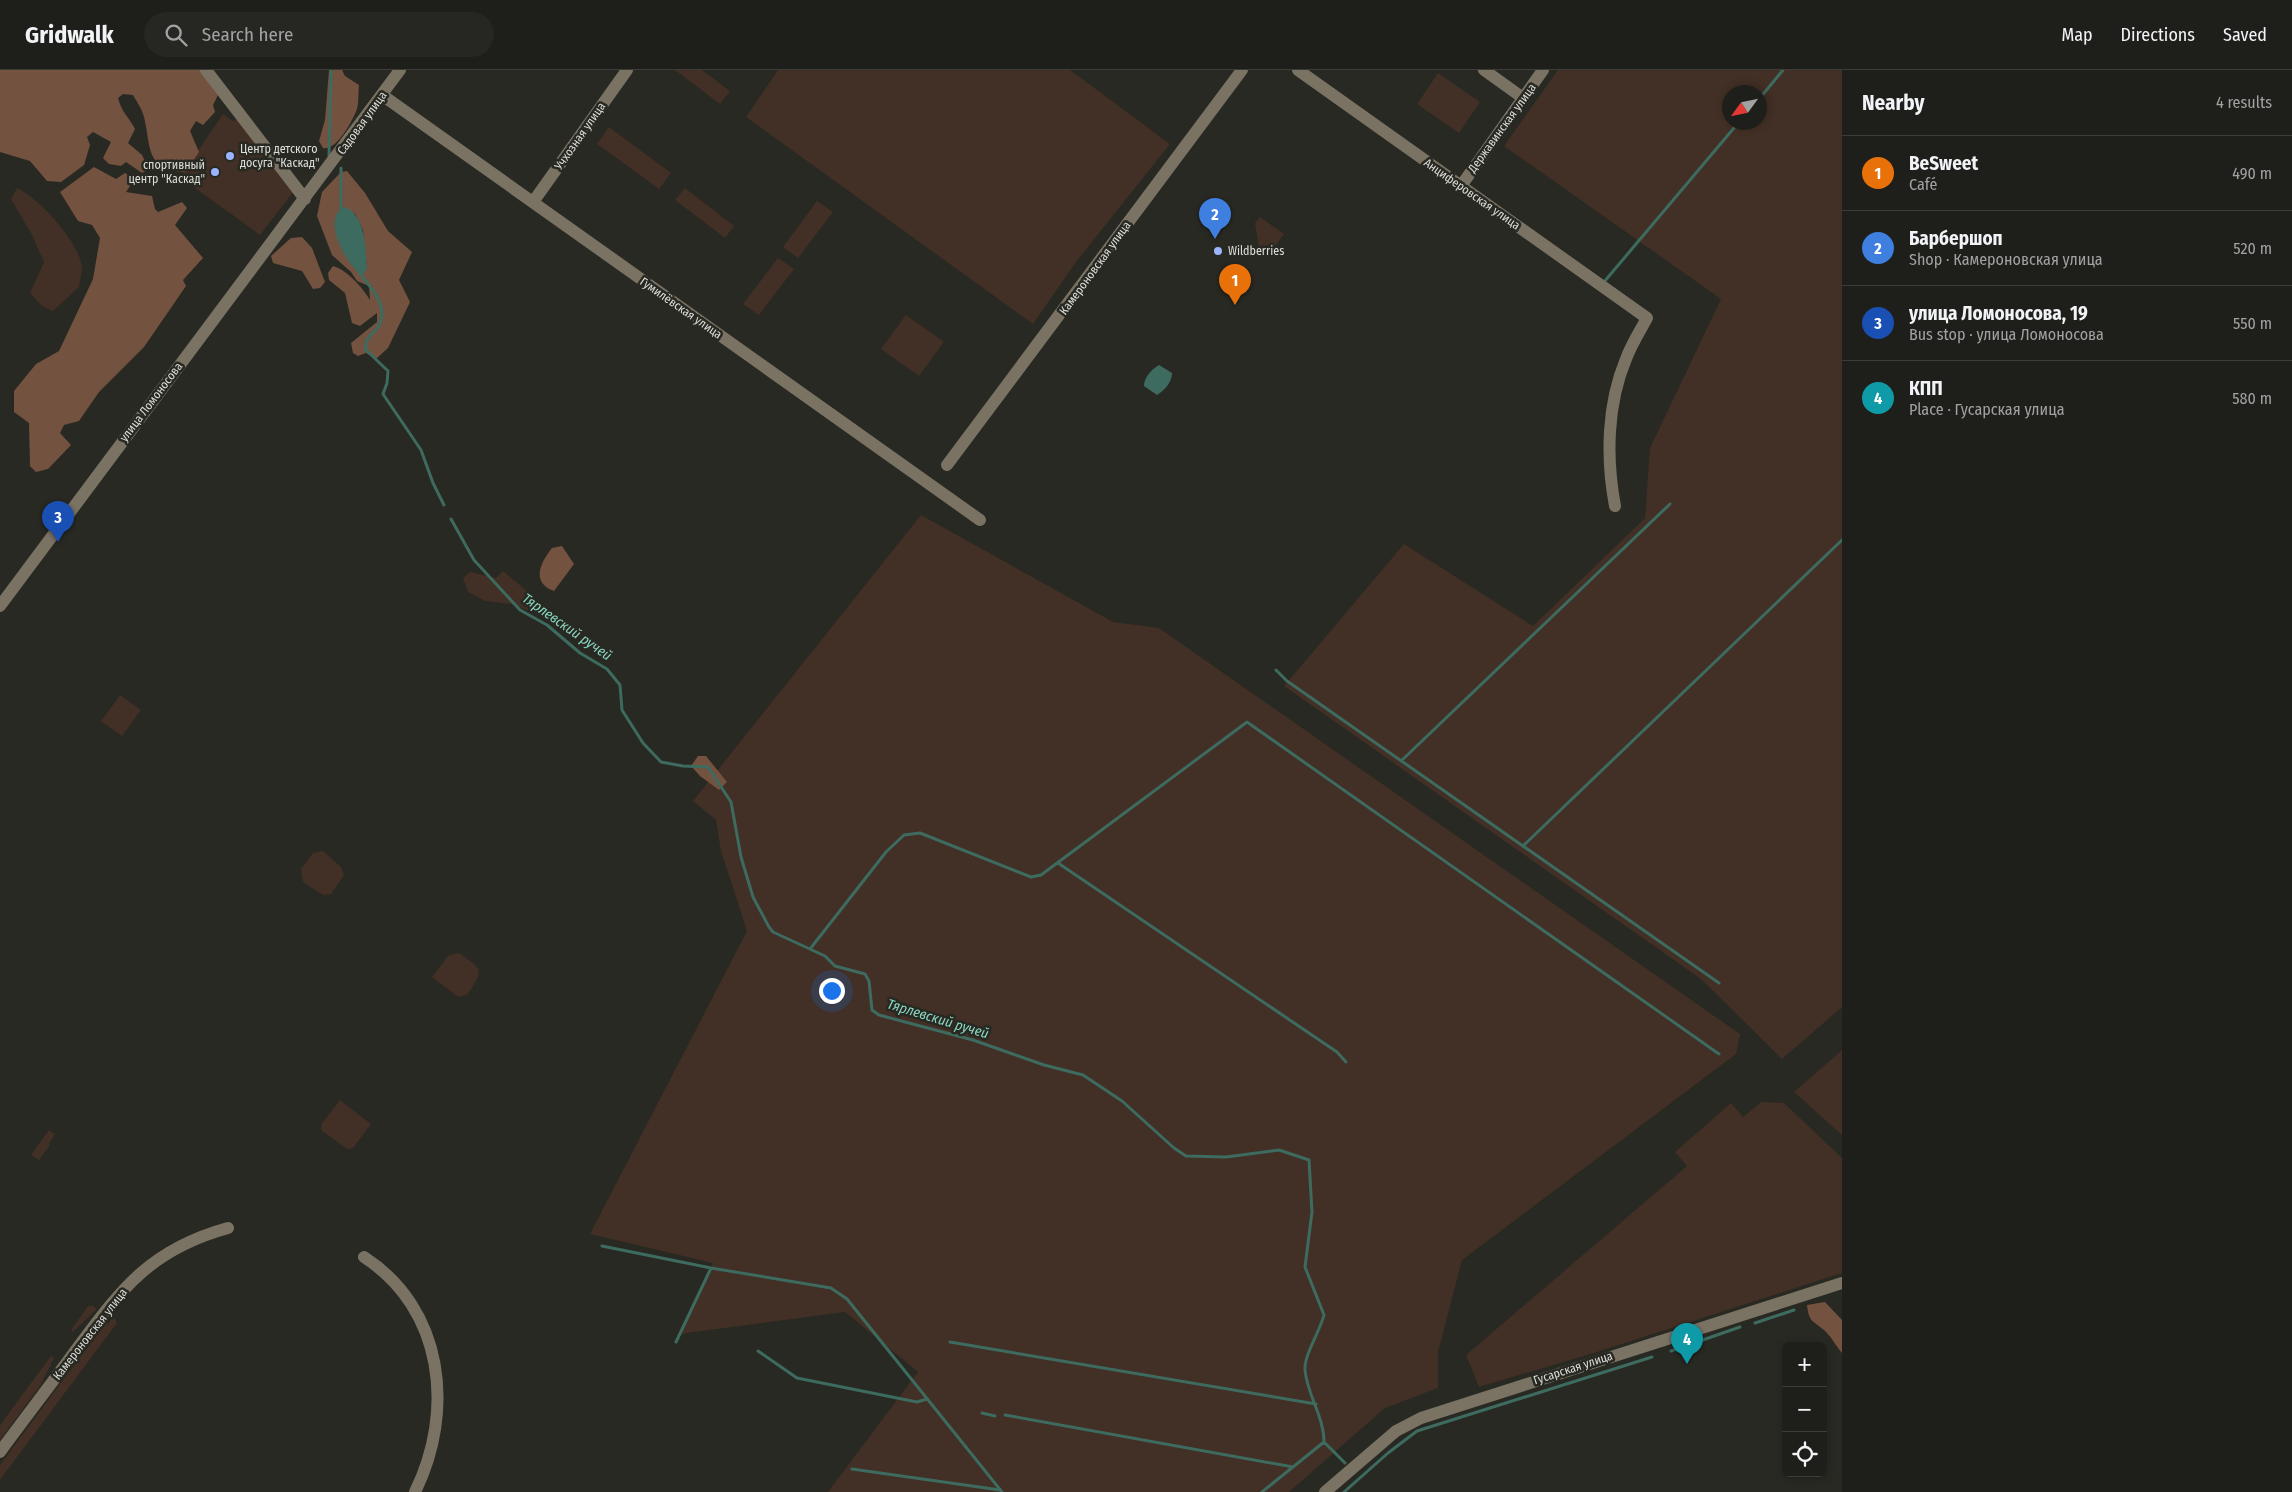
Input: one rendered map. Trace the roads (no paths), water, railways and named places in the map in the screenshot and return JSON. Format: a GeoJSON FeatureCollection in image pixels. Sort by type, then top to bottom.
{"type":"FeatureCollection","features":[{"type":"Feature","properties":{"kind":"street"},"geometry":{"type":"LineString","coordinates":[[206,70],[305,199]]}},
{"type":"Feature","properties":{"kind":"street","name":"Садовая улица"},"geometry":{"type":"LineString","coordinates":[[305,199],[400,70]]}},
{"type":"Feature","properties":{"kind":"street","name":"Учхозная улица"},"geometry":{"type":"LineString","coordinates":[[533,202],[627,70]]}},
{"type":"Feature","properties":{"kind":"street","name":"Камероновская улица"},"geometry":{"type":"LineString","coordinates":[[947,465],[1242,70]]}},
{"type":"Feature","properties":{"kind":"street","name":"Анциферовская улица"},"geometry":{"type":"LineString","coordinates":[[1298,70],[1647,318],[1626,358],[1611,416],[1609,474],[1615,506]]}},
{"type":"Feature","properties":{"kind":"street"},"geometry":{"type":"LineString","coordinates":[[1484,70],[1524,98]]}},
{"type":"Feature","properties":{"kind":"street","name":"Державинская улица"},"geometry":{"type":"LineString","coordinates":[[1460,186],[1543,70]]}},
{"type":"Feature","properties":{"kind":"street","name":"Гумилёвская улица"},"geometry":{"type":"LineString","coordinates":[[382,95],[980,520]]}},
{"type":"Feature","properties":{"kind":"street","name":"улица Ломоносова"},"geometry":{"type":"LineString","coordinates":[[2,603],[245,276],[305,199]]}},
{"type":"Feature","properties":{"kind":"street"},"geometry":{"type":"LineString","coordinates":[[0,587],[2,603]]}},
{"type":"Feature","properties":{"kind":"street","name":"Камероновская улица"},"geometry":{"type":"LineString","coordinates":[[0,1452],[117,1295],[166,1254],[201,1236],[228,1228]]}},
{"type":"Feature","properties":{"kind":"street"},"geometry":{"type":"LineString","coordinates":[[364,1257],[382,1268],[400,1287],[416,1311],[429,1340],[434,1359],[439,1393],[435,1436],[425,1472],[415,1492]]}},
{"type":"Feature","properties":{"kind":"street","name":"Гусарская улица"},"geometry":{"type":"LineString","coordinates":[[1325,1492],[1396,1431],[1421,1418],[1842,1283]]}},
{"type":"Feature","properties":{"kind":"water"},"geometry":{"type":"Polygon","coordinates":[[[346,207],[358,219],[364,235],[367,269],[362,275],[349,262],[338,240],[335,229],[335,219],[338,212],[346,207]]]}},
{"type":"Feature","properties":{"kind":"water"},"geometry":{"type":"Polygon","coordinates":[[[1159,365],[1172,373],[1168,386],[1157,395],[1144,386],[1145,379],[1159,365]]]}},
{"type":"Feature","properties":{"kind":"waterway","name":"Тярлевский ручей"},"geometry":{"type":"LineString","coordinates":[[329,156],[331,70]]}},
{"type":"Feature","properties":{"kind":"waterway"},"geometry":{"type":"LineString","coordinates":[[1767,89],[1783,70]]}},
{"type":"Feature","properties":{"kind":"waterway"},"geometry":{"type":"LineString","coordinates":[[1604,282],[1732,130]]}},
{"type":"Feature","properties":{"kind":"waterway","name":"Тярлевский ручей"},"geometry":{"type":"LineString","coordinates":[[341,168],[341,211]]}},
{"type":"Feature","properties":{"kind":"waterway","name":"Тярлевский ручей"},"geometry":{"type":"LineString","coordinates":[[358,271],[376,295],[382,316],[378,327],[368,339],[365,349],[388,371],[387,383],[383,394],[421,450],[433,483],[444,505]]}},
{"type":"Feature","properties":{"kind":"waterway"},"geometry":{"type":"LineString","coordinates":[[1401,761],[1670,504]]}},
{"type":"Feature","properties":{"kind":"waterway","name":"Тярлевский ручей"},"geometry":{"type":"LineString","coordinates":[[451,519],[474,560],[520,610],[547,625],[580,653],[607,669],[620,685],[622,710],[643,743],[661,762],[683,766],[708,767],[731,802],[741,857],[753,897],[769,927],[773,932],[825,956],[835,966],[865,974],[869,981],[872,1010],[879,1015],[973,1040],[1044,1065],[1083,1075],[1122,1101],[1174,1148],[1186,1156],[1226,1157],[1279,1150],[1309,1160],[1312,1212],[1305,1267],[1324,1315],[1305,1364],[1306,1379],[1321,1423],[1324,1442],[1345,1463]]}},
{"type":"Feature","properties":{"kind":"waterway"},"geometry":{"type":"LineString","coordinates":[[1523,846],[1842,540]]}},
{"type":"Feature","properties":{"kind":"waterway"},"geometry":{"type":"LineString","coordinates":[[1276,670],[1287,681],[1719,983]]}},
{"type":"Feature","properties":{"kind":"waterway"},"geometry":{"type":"LineString","coordinates":[[810,949],[886,852],[904,835],[920,833],[1031,877],[1041,875],[1247,722],[1719,1054]]}},
{"type":"Feature","properties":{"kind":"waterway"},"geometry":{"type":"LineString","coordinates":[[1058,863],[1337,1052],[1346,1062]]}},
{"type":"Feature","properties":{"kind":"waterway"},"geometry":{"type":"LineString","coordinates":[[602,1246],[711,1268],[831,1288],[847,1299],[1002,1492]]}},
{"type":"Feature","properties":{"kind":"waterway"},"geometry":{"type":"LineString","coordinates":[[676,1342],[711,1268]]}},
{"type":"Feature","properties":{"kind":"waterway"},"geometry":{"type":"LineString","coordinates":[[1755,1323],[1794,1310]]}},
{"type":"Feature","properties":{"kind":"waterway"},"geometry":{"type":"LineString","coordinates":[[1671,1351],[1740,1327]]}},
{"type":"Feature","properties":{"kind":"waterway"},"geometry":{"type":"LineString","coordinates":[[950,1342],[1316,1404]]}},
{"type":"Feature","properties":{"kind":"waterway"},"geometry":{"type":"LineString","coordinates":[[758,1351],[797,1378],[917,1402],[927,1399]]}},
{"type":"Feature","properties":{"kind":"waterway"},"geometry":{"type":"LineString","coordinates":[[1344,1492],[1388,1453],[1417,1431],[1652,1357]]}},
{"type":"Feature","properties":{"kind":"waterway"},"geometry":{"type":"LineString","coordinates":[[982,1413],[995,1416]]}},
{"type":"Feature","properties":{"kind":"waterway"},"geometry":{"type":"LineString","coordinates":[[1005,1415],[1293,1467]]}},
{"type":"Feature","properties":{"kind":"waterway"},"geometry":{"type":"LineString","coordinates":[[1262,1492],[1324,1442]]}},
{"type":"Feature","properties":{"kind":"waterway"},"geometry":{"type":"LineString","coordinates":[[852,1469],[1000,1490]]}},
{"type":"Feature","properties":{"kind":"place","name":"Центр детского досуга \"Каскад\""},"geometry":{"type":"Point","coordinates":[230,156]}},
{"type":"Feature","properties":{"kind":"place","name":"спортивный центр \"Каскад\""},"geometry":{"type":"Point","coordinates":[215,172]}},
{"type":"Feature","properties":{"kind":"place","name":"Барбершоп"},"geometry":{"type":"Point","coordinates":[1215,239]}},
{"type":"Feature","properties":{"kind":"place","name":"Wildberries"},"geometry":{"type":"Point","coordinates":[1218,251]}},
{"type":"Feature","properties":{"kind":"place","name":"BeSweet"},"geometry":{"type":"Point","coordinates":[1235,305]}},
{"type":"Feature","properties":{"kind":"place","name":"улица Ломоносова, 19"},"geometry":{"type":"Point","coordinates":[58,542]}},
{"type":"Feature","properties":{"kind":"place","name":"КПП"},"geometry":{"type":"Point","coordinates":[1687,1364]}}]}
